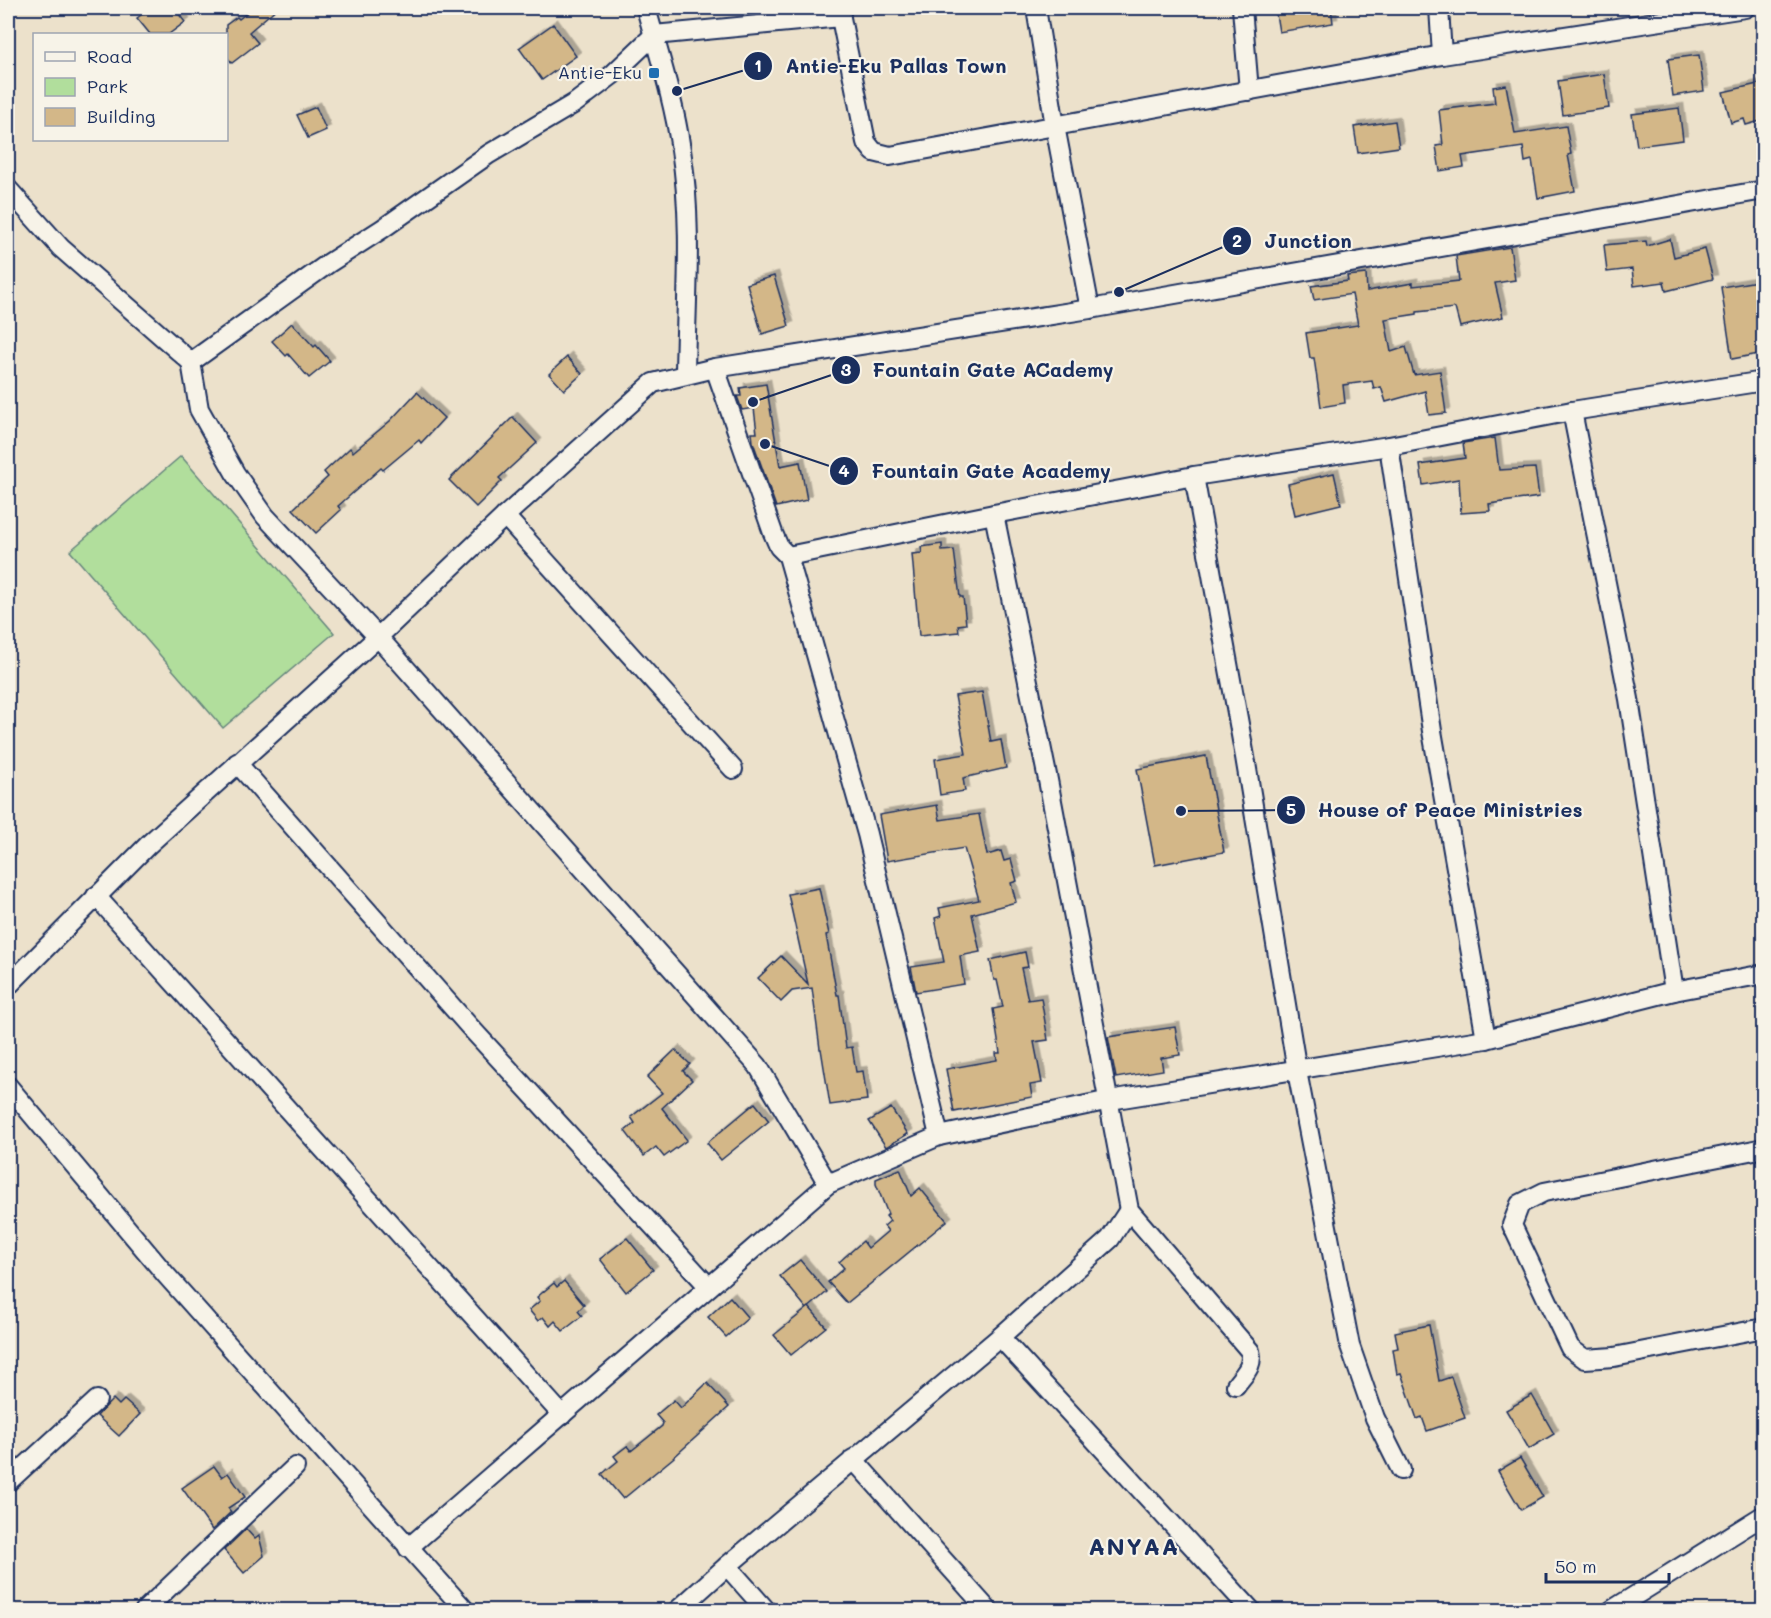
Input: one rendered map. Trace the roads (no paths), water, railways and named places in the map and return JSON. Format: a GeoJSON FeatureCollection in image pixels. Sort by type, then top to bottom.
{"type":"FeatureCollection","features":[{"type":"Feature","properties":{"kind":"street"},"geometry":{"type":"LineString","coordinates":[[646,8],[668,86],[681,150],[688,211],[685,374]]}},
{"type":"Feature","properties":{"kind":"street"},"geometry":{"type":"LineString","coordinates":[[1036,8],[1055,126],[1090,309]]}},
{"type":"Feature","properties":{"kind":"street"},"geometry":{"type":"LineString","coordinates":[[1242,8],[1249,91]]}},
{"type":"Feature","properties":{"kind":"street"},"geometry":{"type":"LineString","coordinates":[[1439,8],[1442,55]]}},
{"type":"Feature","properties":{"kind":"street"},"geometry":{"type":"LineString","coordinates":[[191,362],[329,263],[489,154],[574,103],[612,75],[654,35],[840,12],[866,142],[874,152],[890,156],[1442,55],[1634,15],[1745,8]]}},
{"type":"Feature","properties":{"kind":"street"},"geometry":{"type":"LineString","coordinates":[[8,189],[61,248],[191,362],[200,409],[235,473],[265,516],[378,637],[758,1066],[828,1184]]}},
{"type":"Feature","properties":{"kind":"street"},"geometry":{"type":"LineString","coordinates":[[8,986],[149,844],[378,637],[505,516],[653,383],[715,368],[1090,309],[1764,190]]}},
{"type":"Feature","properties":{"kind":"street"},"geometry":{"type":"LineString","coordinates":[[715,368],[773,533],[779,547],[789,556],[867,834],[939,1136]]}},
{"type":"Feature","properties":{"kind":"street"},"geometry":{"type":"LineString","coordinates":[[789,556],[1194,476],[1389,446],[1572,411],[1764,381]]}},
{"type":"Feature","properties":{"kind":"street"},"geometry":{"type":"LineString","coordinates":[[1572,411],[1629,699],[1674,991]]}},
{"type":"Feature","properties":{"kind":"street"},"geometry":{"type":"LineString","coordinates":[[1389,446],[1432,731],[1486,1040]]}},
{"type":"Feature","properties":{"kind":"street"},"geometry":{"type":"LineString","coordinates":[[1194,476],[1245,757],[1297,1071],[1350,1346],[1375,1418],[1401,1470]]}},
{"type":"Feature","properties":{"kind":"street"},"geometry":{"type":"LineString","coordinates":[[994,514],[1110,1100],[1129,1210],[1250,1351],[1251,1366],[1236,1385]]}},
{"type":"Feature","properties":{"kind":"street"},"geometry":{"type":"LineString","coordinates":[[505,516],[733,769]]}},
{"type":"Feature","properties":{"kind":"street"},"geometry":{"type":"LineString","coordinates":[[237,763],[468,1026],[709,1287]]}},
{"type":"Feature","properties":{"kind":"street"},"geometry":{"type":"LineString","coordinates":[[96,896],[562,1415]]}},
{"type":"Feature","properties":{"kind":"street"},"geometry":{"type":"LineString","coordinates":[[408,1548],[828,1184],[939,1136],[1110,1100],[1486,1040],[1674,991],[1764,975]]}},
{"type":"Feature","properties":{"kind":"street"},"geometry":{"type":"LineString","coordinates":[[8,1086],[166,1275],[465,1611]]}},
{"type":"Feature","properties":{"kind":"street"},"geometry":{"type":"LineString","coordinates":[[1764,1148],[1544,1192],[1520,1204],[1512,1225],[1570,1348],[1585,1359],[1614,1356],[1764,1329]]}},
{"type":"Feature","properties":{"kind":"street"},"geometry":{"type":"LineString","coordinates":[[678,1611],[727,1566],[1000,1337],[1110,1239],[1129,1210]]}},
{"type":"Feature","properties":{"kind":"street"},"geometry":{"type":"LineString","coordinates":[[1000,1337],[1251,1611]]}},
{"type":"Feature","properties":{"kind":"street"},"geometry":{"type":"LineString","coordinates":[[8,1482],[97,1400]]}},
{"type":"Feature","properties":{"kind":"street"},"geometry":{"type":"LineString","coordinates":[[853,1459],[988,1611]]}},
{"type":"Feature","properties":{"kind":"street"},"geometry":{"type":"LineString","coordinates":[[145,1611],[295,1467]]}},
{"type":"Feature","properties":{"kind":"street"},"geometry":{"type":"LineString","coordinates":[[1614,1610],[1764,1515]]}},
{"type":"Feature","properties":{"kind":"street"},"geometry":{"type":"LineString","coordinates":[[727,1566],[766,1611]]}},
{"type":"Feature","properties":{"kind":"place","name":"Antie-Eku"},"geometry":{"type":"Point","coordinates":[654,73]}},
{"type":"Feature","properties":{"kind":"place","name":"Antie-Eku Pallas Town"},"geometry":{"type":"Point","coordinates":[677,91]}},
{"type":"Feature","properties":{"kind":"place","name":"Junction"},"geometry":{"type":"Point","coordinates":[1119,292]}},
{"type":"Feature","properties":{"kind":"place","name":"Fountain Gate ACademy"},"geometry":{"type":"Point","coordinates":[753,402]}},
{"type":"Feature","properties":{"kind":"place","name":"Fountain Gate Academy"},"geometry":{"type":"Point","coordinates":[765,444]}},
{"type":"Feature","properties":{"kind":"place","name":"House of Peace Ministries"},"geometry":{"type":"Point","coordinates":[1181,811]}},
{"type":"Feature","properties":{"kind":"district","name":"ANYAA"},"geometry":{"type":"Point","coordinates":[1134,1547]}}]}
